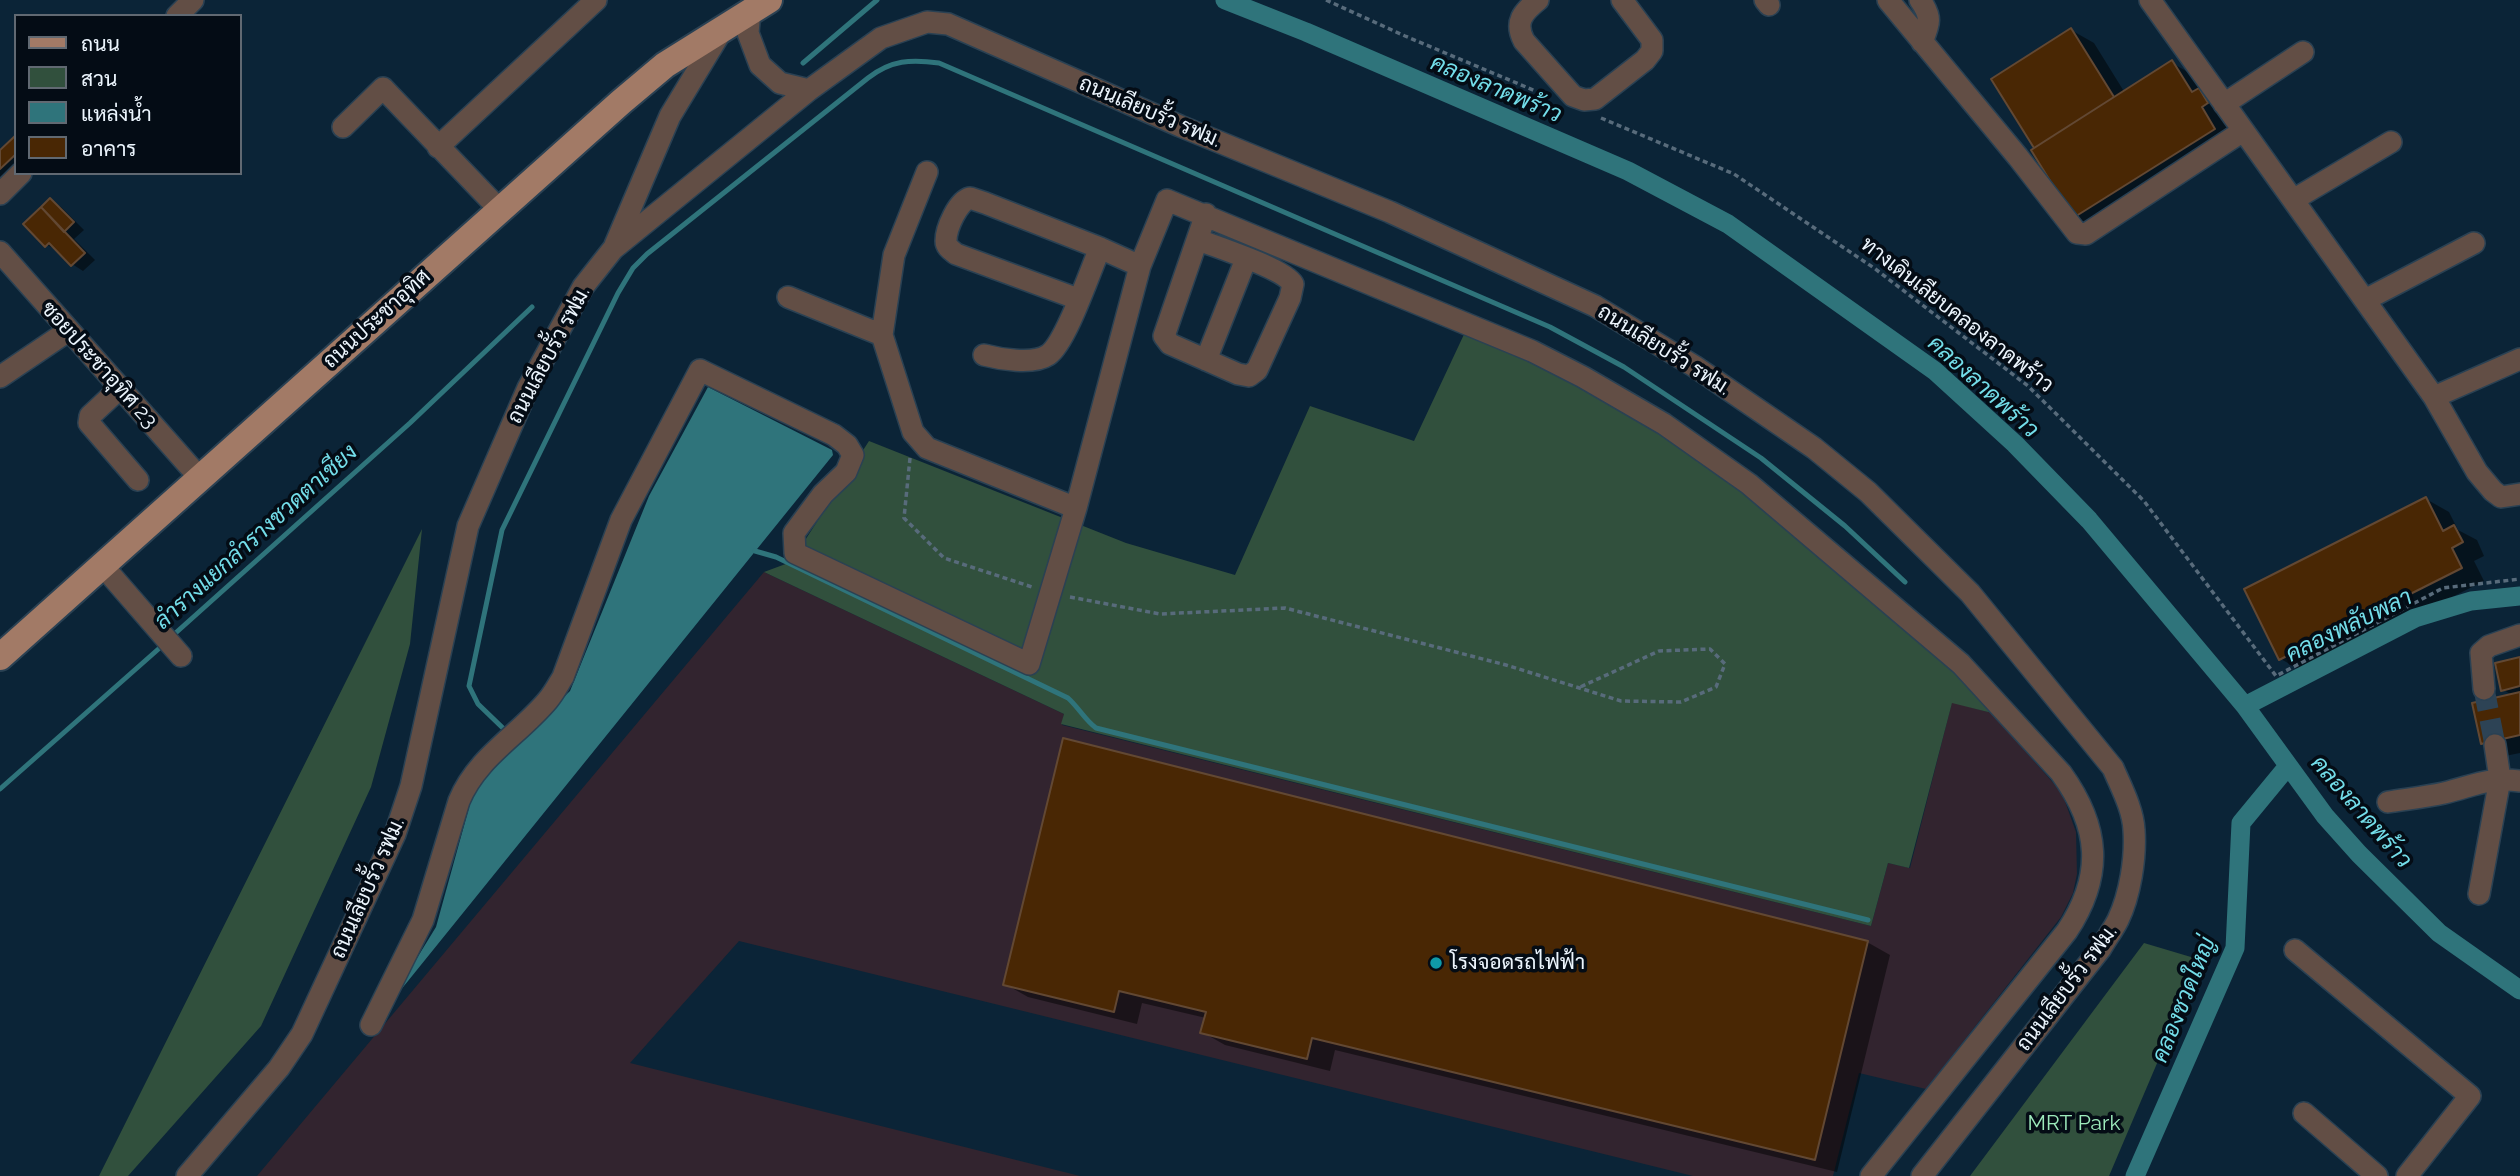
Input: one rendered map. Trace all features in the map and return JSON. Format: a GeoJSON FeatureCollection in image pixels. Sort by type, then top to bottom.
{"type":"FeatureCollection","features":[{"type":"Feature","properties":{"kind":"main road","name":"ถนนประชาอุทิศ"},"geometry":{"type":"LineString","coordinates":[[0,657],[199,477],[665,65],[760,6]]}},
{"type":"Feature","properties":{"kind":"street"},"geometry":{"type":"LineString","coordinates":[[179,14],[193,0]]}},
{"type":"Feature","properties":{"kind":"street"},"geometry":{"type":"LineString","coordinates":[[438,147],[596,0]]}},
{"type":"Feature","properties":{"kind":"street"},"geometry":{"type":"LineString","coordinates":[[1538,0],[1523,13],[1519,26],[1520,34],[1573,96],[1584,100],[1595,99],[1645,60],[1652,51],[1653,40],[1622,0]]}},
{"type":"Feature","properties":{"kind":"street"},"geometry":{"type":"LineString","coordinates":[[1888,0],[2081,235],[2243,131]]}},
{"type":"Feature","properties":{"kind":"street"},"geometry":{"type":"LineString","coordinates":[[1920,0],[1930,24],[1922,42]]}},
{"type":"Feature","properties":{"kind":"street"},"geometry":{"type":"LineString","coordinates":[[2150,0],[2434,397],[2477,472],[2501,497],[2520,494]]}},
{"type":"Feature","properties":{"kind":"street"},"geometry":{"type":"LineString","coordinates":[[760,6],[748,33],[760,65],[780,83],[809,90]]}},
{"type":"Feature","properties":{"kind":"street","name":"ถนนเลียบรั้ว รฟม."},"geometry":{"type":"LineString","coordinates":[[187,1176],[279,1068],[302,1034],[389,846],[411,786],[468,526],[528,388],[583,287],[613,249],[809,90],[881,38],[927,22],[948,24],[1180,126],[1390,212],[1595,306],[1694,366],[1814,448],[1868,492],[1970,593],[2113,768],[2126,799],[2134,829],[2132,860],[2126,898],[2101,948],[1922,1176]]}},
{"type":"Feature","properties":{"kind":"street"},"geometry":{"type":"LineString","coordinates":[[613,249],[670,116],[723,28]]}},
{"type":"Feature","properties":{"kind":"street"},"geometry":{"type":"LineString","coordinates":[[2224,104],[2303,52]]}},
{"type":"Feature","properties":{"kind":"street"},"geometry":{"type":"LineString","coordinates":[[343,127],[383,88],[500,210]]}},
{"type":"Feature","properties":{"kind":"street"},"geometry":{"type":"LineString","coordinates":[[2293,200],[2390,142]]}},
{"type":"Feature","properties":{"kind":"street"},"geometry":{"type":"LineString","coordinates":[[927,172],[894,255],[882,335],[913,432],[927,448],[1076,508]]}},
{"type":"Feature","properties":{"kind":"street"},"geometry":{"type":"LineString","coordinates":[[0,194],[18,175]]}},
{"type":"Feature","properties":{"kind":"street"},"geometry":{"type":"LineString","coordinates":[[1078,299],[956,254],[948,248],[946,241],[953,216],[961,203],[970,198],[1100,247],[1140,266]]}},
{"type":"Feature","properties":{"kind":"street"},"geometry":{"type":"LineString","coordinates":[[371,1025],[423,920],[466,784],[492,753],[548,700],[563,677],[621,520],[700,370],[834,435],[848,445],[853,455],[846,472],[823,494],[794,533],[795,553],[1029,664],[1076,508],[1140,266],[1167,200],[1532,351],[1664,424],[1749,484],[1961,664],[2061,773],[2085,812],[2093,850],[2088,891],[2081,910],[1871,1176]]}},
{"type":"Feature","properties":{"kind":"street"},"geometry":{"type":"LineString","coordinates":[[1199,240],[1290,279],[1293,284],[1290,298],[1257,370],[1252,374],[1238,374],[1170,344],[1164,337],[1206,214]]}},
{"type":"Feature","properties":{"kind":"street"},"geometry":{"type":"LineString","coordinates":[[2364,300],[2474,243]]}},
{"type":"Feature","properties":{"kind":"street"},"geometry":{"type":"LineString","coordinates":[[984,355],[1007,360],[1048,355],[1063,337],[1100,247]]}},
{"type":"Feature","properties":{"kind":"street","name":"ซอยประชาอุทิศ 23"},"geometry":{"type":"LineString","coordinates":[[0,253],[199,477]]}},
{"type":"Feature","properties":{"kind":"street"},"geometry":{"type":"LineString","coordinates":[[1206,360],[1246,259]]}},
{"type":"Feature","properties":{"kind":"street"},"geometry":{"type":"LineString","coordinates":[[788,297],[882,335]]}},
{"type":"Feature","properties":{"kind":"street"},"geometry":{"type":"LineString","coordinates":[[0,377],[68,331]]}},
{"type":"Feature","properties":{"kind":"street"},"geometry":{"type":"LineString","coordinates":[[2434,397],[2520,359]]}},
{"type":"Feature","properties":{"kind":"street"},"geometry":{"type":"LineString","coordinates":[[120,388],[90,416],[89,423],[138,480]]}},
{"type":"Feature","properties":{"kind":"street"},"geometry":{"type":"LineString","coordinates":[[102,565],[172,645]]}},
{"type":"Feature","properties":{"kind":"street"},"geometry":{"type":"LineString","coordinates":[[2484,690],[2481,653],[2489,646],[2520,635]]}},
{"type":"Feature","properties":{"kind":"street"},"geometry":{"type":"LineString","coordinates":[[2479,894],[2510,780],[2495,745]]}},
{"type":"Feature","properties":{"kind":"street"},"geometry":{"type":"LineString","coordinates":[[2388,802],[2446,793],[2475,783],[2510,780]]}},
{"type":"Feature","properties":{"kind":"street"},"geometry":{"type":"LineString","coordinates":[[2295,950],[2470,1096],[2419,1172]]}},
{"type":"Feature","properties":{"kind":"street"},"geometry":{"type":"LineString","coordinates":[[2304,1113],[2377,1176]]}},
{"type":"Feature","properties":{"kind":"path"},"geometry":{"type":"LineString","coordinates":[[1326,0],[1557,100]]}},
{"type":"Feature","properties":{"kind":"path","name":"ทางเดินเลียบคลองลาดพร้าว"},"geometry":{"type":"LineString","coordinates":[[1595,116],[1734,174],[1874,268],[2028,386],[2144,501],[2276,676],[2443,588],[2520,579]]}},
{"type":"Feature","properties":{"kind":"path"},"geometry":{"type":"LineString","coordinates":[[913,432],[904,518],[944,558],[1050,593],[1160,614],[1284,608],[1506,665],[1578,688],[1621,701],[1681,702],[1716,687],[1725,664],[1710,649],[1659,651],[1578,688]]}},
{"type":"Feature","properties":{"kind":"shaded area"},"geometry":{"type":"Polygon","coordinates":[[[764,572],[1064,714],[1062,725],[1871,926],[1888,863],[1910,868],[1952,702],[1992,713],[2062,793],[2076,832],[2077,874],[2073,893],[2061,917],[1926,1089],[1859,1073],[1833,1176],[1693,1176],[739,941],[630,1063],[1080,1176],[257,1176],[764,572]]]}},
{"type":"Feature","properties":{"kind":"green space"},"geometry":{"type":"Polygon","coordinates":[[[1467,328],[1662,426],[1840,570],[1973,689],[1992,713],[1952,703],[1909,868],[1888,863],[1871,926],[1061,724],[1064,714],[764,572],[791,562],[869,441],[1126,543],[1235,575],[1310,406],[1414,441],[1467,328]]]}},
{"type":"Feature","properties":{"kind":"green space"},"geometry":{"type":"Polygon","coordinates":[[[422,529],[410,644],[371,787],[261,1026],[128,1176],[99,1176],[422,529]]]}},
{"type":"Feature","properties":{"kind":"green space","name":"MRT Park"},"geometry":{"type":"Polygon","coordinates":[[[2144,943],[2201,960],[2109,1176],[1970,1176],[2144,943]]]}},
{"type":"Feature","properties":{"kind":"water"},"geometry":{"type":"Polygon","coordinates":[[[708,387],[832,450],[833,455],[387,1007],[436,927],[473,793],[485,774],[570,691],[649,496],[708,387]]]}},
{"type":"Feature","properties":{"kind":"building"},"geometry":{"type":"Polygon","coordinates":[[[2071,28],[2114,97],[2034,148],[1991,79],[2071,28]]]}},
{"type":"Feature","properties":{"kind":"building"},"geometry":{"type":"Polygon","coordinates":[[[2172,60],[2192,92],[2199,88],[2208,103],[2202,107],[2215,129],[2073,218],[2031,150],[2172,60]]]}},
{"type":"Feature","properties":{"kind":"building"},"geometry":{"type":"Polygon","coordinates":[[[14,137],[14,156],[0,169],[0,150],[14,137]]]}},
{"type":"Feature","properties":{"kind":"building"},"geometry":{"type":"Polygon","coordinates":[[[50,198],[74,222],[64,232],[41,207],[50,198]]]}},
{"type":"Feature","properties":{"kind":"building"},"geometry":{"type":"Polygon","coordinates":[[[41,207],[85,253],[71,266],[49,243],[45,247],[23,224],[41,207]]]}},
{"type":"Feature","properties":{"kind":"building"},"geometry":{"type":"Polygon","coordinates":[[[2426,497],[2443,531],[2454,525],[2463,542],[2452,548],[2462,568],[2279,660],[2244,589],[2426,497]]]}},
{"type":"Feature","properties":{"kind":"building"},"geometry":{"type":"Polygon","coordinates":[[[2520,657],[2520,686],[2501,691],[2495,663],[2520,657]]]}},
{"type":"Feature","properties":{"kind":"building"},"geometry":{"type":"Polygon","coordinates":[[[2520,692],[2520,735],[2481,744],[2472,703],[2520,692]]]}},
{"type":"Feature","properties":{"kind":"building","name":"โรงจอดรถไฟฟ้า"},"geometry":{"type":"Polygon","coordinates":[[[1063,738],[1868,941],[1815,1160],[1312,1038],[1307,1059],[1200,1033],[1206,1012],[1119,991],[1114,1012],[1003,985],[1063,738]]]}},
{"type":"Feature","properties":{"kind":"waterway","name":"ลำรางแยกลำรางชวดตาเชียง"},"geometry":{"type":"LineString","coordinates":[[803,63],[877,0]]}},
{"type":"Feature","properties":{"kind":"waterway","name":"คลองลาดพร้าว"},"geometry":{"type":"LineString","coordinates":[[1225,0],[1306,32],[1628,171],[1728,224],[1935,371],[2015,444],[2089,520],[2245,706],[2325,816],[2359,854],[2439,933],[2520,990]]}},
{"type":"Feature","properties":{"kind":"waterway"},"geometry":{"type":"LineString","coordinates":[[507,732],[478,704],[469,686],[502,530],[618,293],[633,268],[868,78],[893,64],[910,61],[939,63],[1550,327],[1624,367],[1761,458],[1845,526],[1905,582]]}},
{"type":"Feature","properties":{"kind":"waterway","name":"ลำรางแยกลำรางชวดตาเชียง"},"geometry":{"type":"LineString","coordinates":[[170,638],[410,423],[532,307]]}},
{"type":"Feature","properties":{"kind":"waterway"},"geometry":{"type":"LineString","coordinates":[[755,551],[776,557],[1068,698],[1096,728],[1868,920]]}},
{"type":"Feature","properties":{"kind":"waterway","name":"คลองพลับพลา"},"geometry":{"type":"LineString","coordinates":[[2245,706],[2415,618],[2471,601],[2520,596]]}},
{"type":"Feature","properties":{"kind":"waterway","name":"ลำรางแยกลำรางชวดตาเชียง"},"geometry":{"type":"LineString","coordinates":[[0,789],[163,645]]}},
{"type":"Feature","properties":{"kind":"waterway","name":"คลองชวดใหญ่"},"geometry":{"type":"LineString","coordinates":[[2135,1176],[2235,948],[2241,823],[2288,766]]}},
{"type":"Feature","properties":{"kind":"tunnel"},"geometry":{"type":"LineString","coordinates":[[2484,689],[2495,745]]}},
{"type":"Feature","properties":{"kind":"place","name":"โรงจอดรถไฟฟ้า"},"geometry":{"type":"Point","coordinates":[1436,963]}}]}
